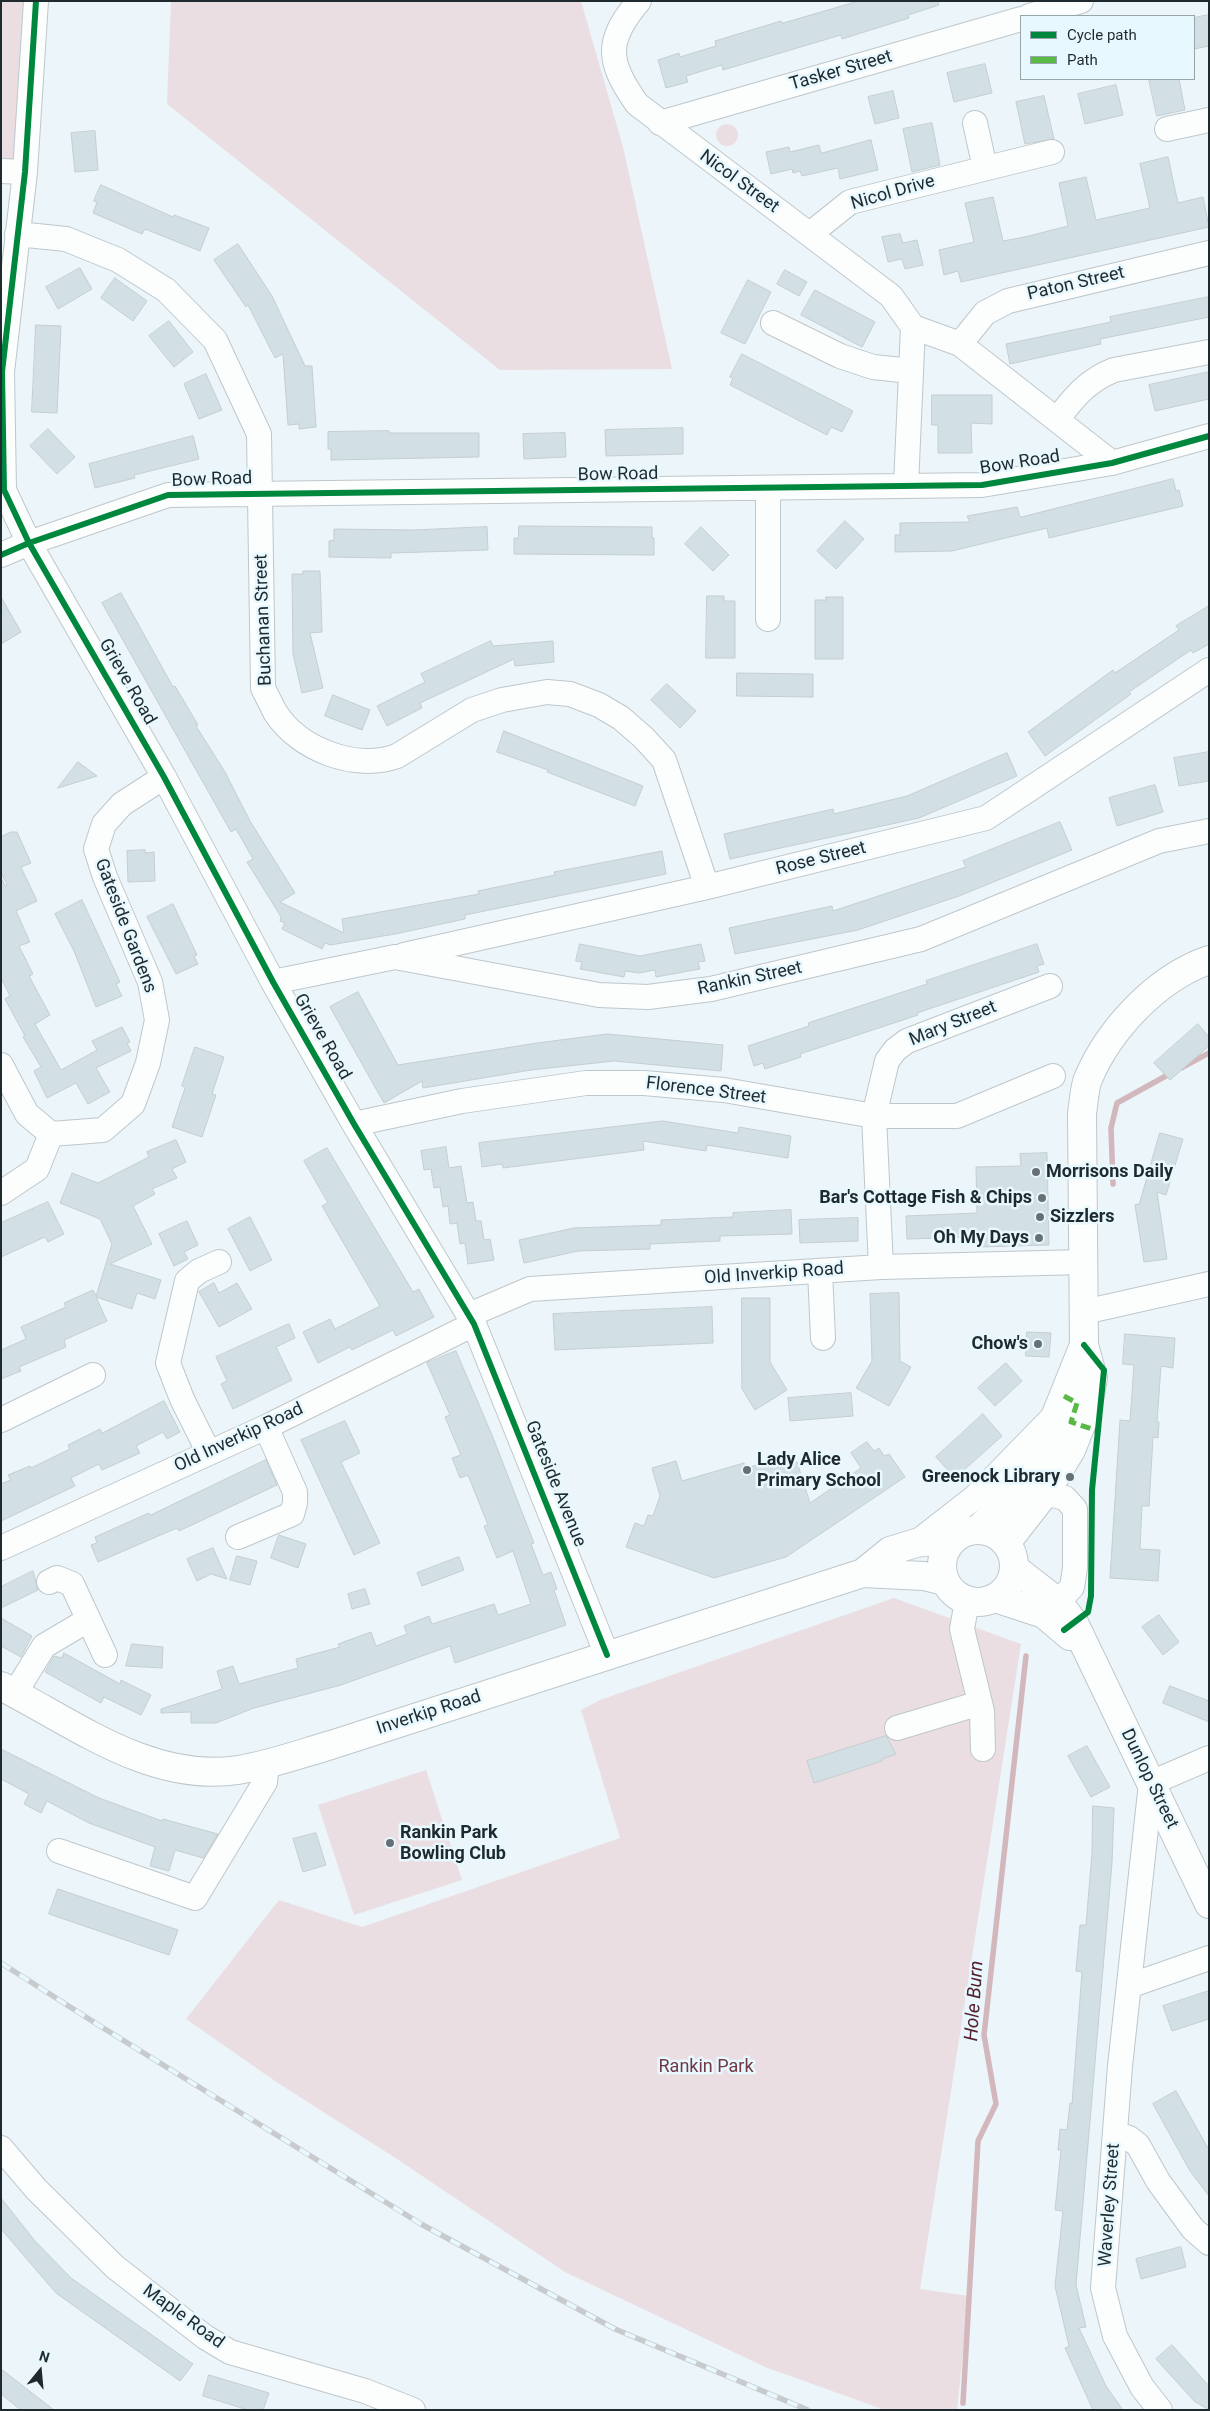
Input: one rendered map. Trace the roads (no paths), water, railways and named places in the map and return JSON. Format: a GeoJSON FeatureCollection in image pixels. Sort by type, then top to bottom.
{"type":"FeatureCollection","features":[{"type":"Feature","properties":{"kind":"main road"},"geometry":{"type":"LineString","coordinates":[[1010,1556],[1071,1450],[1086,1410],[1093,1378],[1084,1345],[1082,1113],[1088,1080],[1122,1022],[1170,981],[1194,966],[1209,960]]}},
{"type":"Feature","properties":{"kind":"main road"},"geometry":{"type":"LineString","coordinates":[[966,1534],[994,1534],[1010,1556],[1012,1580],[1005,1591],[995,1598],[976,1603],[967,1601],[950,1590],[944,1581],[942,1563],[944,1554],[1025,1476],[1043,1447],[1084,1345]]}},
{"type":"Feature","properties":{"kind":"main road","name":"Inverkip Road"},"geometry":{"type":"LineString","coordinates":[[863,1573],[890,1551],[916,1543],[966,1534]]}},
{"type":"Feature","properties":{"kind":"main road","name":"Dunlop Street"},"geometry":{"type":"LineString","coordinates":[[1010,1556],[1058,1602],[1074,1623],[1209,1904]]}},
{"type":"Feature","properties":{"kind":"main road","name":"Inverkip Road"},"geometry":{"type":"LineString","coordinates":[[8,1690],[118,1749],[163,1765],[199,1771],[236,1770],[267,1764],[863,1573],[917,1575],[944,1581]]}},
{"type":"Feature","properties":{"kind":"main road","name":"Dunlop Street"},"geometry":{"type":"LineString","coordinates":[[995,1598],[1044,1614],[1090,1655]]}},
{"type":"Feature","properties":{"kind":"street","name":"Grieve Road"},"geometry":{"type":"LineString","coordinates":[[36,1],[25,172],[2,372],[4,490],[29,543],[164,777],[273,982],[354,1124],[472,1320]]}},
{"type":"Feature","properties":{"kind":"street"},"geometry":{"type":"LineString","coordinates":[[1032,15],[1081,1]]}},
{"type":"Feature","properties":{"kind":"street","name":"Nicol Street"},"geometry":{"type":"LineString","coordinates":[[634,7],[619,28],[614,43],[614,61],[621,81],[638,104],[660,123],[891,296],[913,327]]}},
{"type":"Feature","properties":{"kind":"street","name":"Tasker Street"},"geometry":{"type":"LineString","coordinates":[[660,123],[1020,18]]}},
{"type":"Feature","properties":{"kind":"street"},"geometry":{"type":"LineString","coordinates":[[1167,129],[1209,120]]}},
{"type":"Feature","properties":{"kind":"street"},"geometry":{"type":"LineString","coordinates":[[975,123],[984,168]]}},
{"type":"Feature","properties":{"kind":"street","name":"Nicol Drive"},"geometry":{"type":"LineString","coordinates":[[810,234],[850,202],[1052,152]]}},
{"type":"Feature","properties":{"kind":"street"},"geometry":{"type":"LineString","coordinates":[[1,171],[25,172]]}},
{"type":"Feature","properties":{"kind":"street","name":"Buchanan Street"},"geometry":{"type":"LineString","coordinates":[[17,234],[66,239],[118,260],[166,290],[215,340],[258,434],[261,644],[264,688],[276,713],[298,737],[326,752],[352,760],[370,762],[386,760],[398,756],[472,710],[524,695],[547,692],[570,694],[599,705],[621,718],[664,760],[707,887]]}},
{"type":"Feature","properties":{"kind":"street","name":"Paton Street"},"geometry":{"type":"LineString","coordinates":[[960,344],[985,313],[1008,301],[1209,253]]}},
{"type":"Feature","properties":{"kind":"street"},"geometry":{"type":"LineString","coordinates":[[773,323],[840,356],[873,367],[911,372]]}},
{"type":"Feature","properties":{"kind":"street"},"geometry":{"type":"LineString","coordinates":[[906,486],[913,327],[960,344],[1112,463]]}},
{"type":"Feature","properties":{"kind":"street"},"geometry":{"type":"LineString","coordinates":[[1057,420],[1084,387],[1103,374],[1114,370],[1209,352]]}},
{"type":"Feature","properties":{"kind":"street","name":"Bow Road"},"geometry":{"type":"LineString","coordinates":[[1,555],[29,543],[168,495],[982,486],[1112,463],[1209,436]]}},
{"type":"Feature","properties":{"kind":"street"},"geometry":{"type":"LineString","coordinates":[[768,489],[768,619]]}},
{"type":"Feature","properties":{"kind":"street","name":"Rose Street"},"geometry":{"type":"LineString","coordinates":[[395,957],[707,887],[986,818],[1209,670]]}},
{"type":"Feature","properties":{"kind":"street","name":"Gateside Gardens"},"geometry":{"type":"LineString","coordinates":[[51,1134],[103,1130],[133,1104],[148,1063],[157,1020],[150,982],[105,877],[96,849],[104,824],[122,804],[164,777]]}},
{"type":"Feature","properties":{"kind":"street","name":"Rankin Street"},"geometry":{"type":"LineString","coordinates":[[273,982],[395,957],[599,996],[648,997],[711,989],[921,939],[1159,841],[1209,831]]}},
{"type":"Feature","properties":{"kind":"street","name":"Mary Street"},"geometry":{"type":"LineString","coordinates":[[881,1267],[874,1116],[887,1060],[895,1050],[907,1041],[1050,986]]}},
{"type":"Feature","properties":{"kind":"street"},"geometry":{"type":"LineString","coordinates":[[1,1065],[27,1114],[51,1134],[37,1169],[1,1193]]}},
{"type":"Feature","properties":{"kind":"street","name":"Florence Street"},"geometry":{"type":"LineString","coordinates":[[354,1124],[462,1101],[586,1082],[644,1083],[724,1090],[874,1116],[957,1116],[1053,1076]]}},
{"type":"Feature","properties":{"kind":"street"},"geometry":{"type":"LineString","coordinates":[[209,1453],[182,1398],[168,1363],[188,1281],[199,1271],[219,1262]]}},
{"type":"Feature","properties":{"kind":"street","name":"Old Inverkip Road"},"geometry":{"type":"LineString","coordinates":[[1,1548],[266,1427],[530,1289],[881,1267],[1084,1262]]}},
{"type":"Feature","properties":{"kind":"street"},"geometry":{"type":"LineString","coordinates":[[820,1271],[823,1338]]}},
{"type":"Feature","properties":{"kind":"street"},"geometry":{"type":"LineString","coordinates":[[1084,1312],[1209,1284]]}},
{"type":"Feature","properties":{"kind":"street","name":"Gateside Avenue"},"geometry":{"type":"LineString","coordinates":[[472,1320],[607,1655]]}},
{"type":"Feature","properties":{"kind":"street"},"geometry":{"type":"LineString","coordinates":[[1,1420],[93,1375]]}},
{"type":"Feature","properties":{"kind":"street"},"geometry":{"type":"LineString","coordinates":[[916,1543],[974,1497],[1057,1413]]}},
{"type":"Feature","properties":{"kind":"street"},"geometry":{"type":"LineString","coordinates":[[238,1537],[292,1514],[295,1503],[295,1492],[266,1427]]}},
{"type":"Feature","properties":{"kind":"street"},"geometry":{"type":"LineString","coordinates":[[1045,1493],[1066,1498],[1075,1509],[1075,1568],[1072,1587],[1058,1602]]}},
{"type":"Feature","properties":{"kind":"street"},"geometry":{"type":"LineString","coordinates":[[49,1582],[57,1578],[72,1584],[104,1655]]}},
{"type":"Feature","properties":{"kind":"street"},"geometry":{"type":"LineString","coordinates":[[967,1601],[962,1628],[980,1703],[983,1749]]}},
{"type":"Feature","properties":{"kind":"street"},"geometry":{"type":"LineString","coordinates":[[8,1690],[44,1646],[88,1620]]}},
{"type":"Feature","properties":{"kind":"street"},"geometry":{"type":"LineString","coordinates":[[897,1728],[980,1703]]}},
{"type":"Feature","properties":{"kind":"street"},"geometry":{"type":"LineString","coordinates":[[1151,1783],[1209,1758]]}},
{"type":"Feature","properties":{"kind":"street"},"geometry":{"type":"LineString","coordinates":[[59,1851],[195,1898],[265,1782],[267,1764]]}},
{"type":"Feature","properties":{"kind":"street","name":"Waverley Street"},"geometry":{"type":"LineString","coordinates":[[1151,1783],[1115,2133],[1103,2288],[1115,2336],[1142,2387],[1160,2410]]}},
{"type":"Feature","properties":{"kind":"street"},"geometry":{"type":"LineString","coordinates":[[1129,1986],[1209,1958]]}},
{"type":"Feature","properties":{"kind":"street"},"geometry":{"type":"LineString","coordinates":[[1115,2133],[1128,2138],[1138,2145],[1158,2181],[1193,2229],[1209,2242]]}},
{"type":"Feature","properties":{"kind":"street","name":"Maple Road"},"geometry":{"type":"LineString","coordinates":[[1,2148],[36,2188],[115,2266],[205,2337],[230,2352],[361,2401],[412,2410]]}},
{"type":"Feature","properties":{"kind":"waterway"},"geometry":{"type":"LineString","coordinates":[[1181,1068],[1209,1053]]}},
{"type":"Feature","properties":{"kind":"waterway"},"geometry":{"type":"LineString","coordinates":[[1113,1184],[1111,1128],[1117,1103],[1173,1072]]}},
{"type":"Feature","properties":{"kind":"waterway","name":"Hole Burn"},"geometry":{"type":"LineString","coordinates":[[963,2403],[978,2141],[996,2104],[984,2035],[1026,1656]]}},
{"type":"Feature","properties":{"kind":"railway"},"geometry":{"type":"LineString","coordinates":[[1,1963],[421,2224],[615,2329],[808,2410]]}},
{"type":"Feature","properties":{"kind":"place","name":"Morrisons Daily"},"geometry":{"type":"Point","coordinates":[1036,1172]}},
{"type":"Feature","properties":{"kind":"place","name":"Bar's Cottage Fish & Chips"},"geometry":{"type":"Point","coordinates":[1042,1198]}},
{"type":"Feature","properties":{"kind":"place","name":"Sizzlers"},"geometry":{"type":"Point","coordinates":[1040,1217]}},
{"type":"Feature","properties":{"kind":"place","name":"Oh My Days"},"geometry":{"type":"Point","coordinates":[1039,1238]}},
{"type":"Feature","properties":{"kind":"place","name":"Chow's"},"geometry":{"type":"Point","coordinates":[1038,1344]}},
{"type":"Feature","properties":{"kind":"place","name":"Lady Alice Primary School"},"geometry":{"type":"Point","coordinates":[747,1470]}},
{"type":"Feature","properties":{"kind":"place","name":"Greenock Library"},"geometry":{"type":"Point","coordinates":[1070,1477]}},
{"type":"Feature","properties":{"kind":"place","name":"Rankin Park Bowling Club"},"geometry":{"type":"Point","coordinates":[390,1843]}},
{"type":"Feature","properties":{"kind":"park label","name":"Rankin Park"},"geometry":{"type":"Point","coordinates":[706,2067]}}]}
